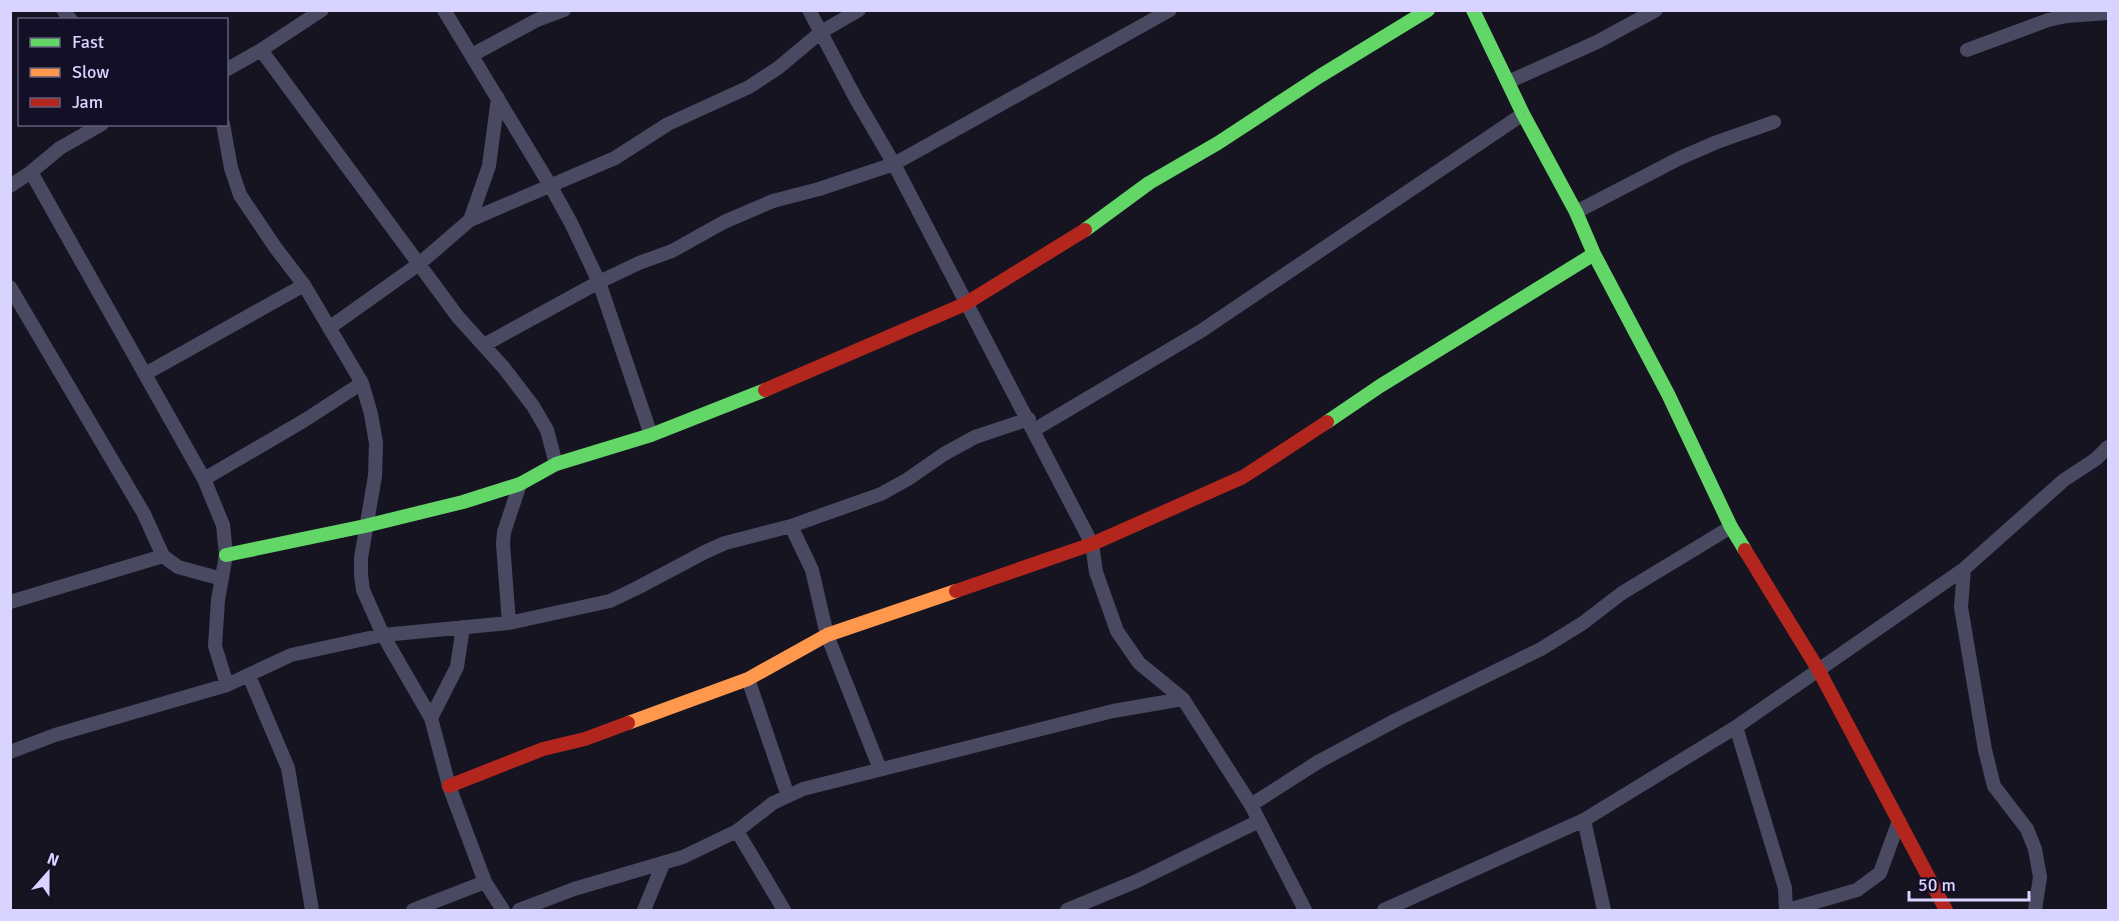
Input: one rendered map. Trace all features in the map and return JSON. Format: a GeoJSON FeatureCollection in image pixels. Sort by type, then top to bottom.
{"type":"FeatureCollection","features":[{"type":"Feature","properties":{"kind":"street"},"geometry":{"type":"LineString","coordinates":[[228,69],[322,10]]}},
{"type":"Feature","properties":{"kind":"street"},"geometry":{"type":"LineString","coordinates":[[444,10],[550,185],[599,282],[651,435]]}},
{"type":"Feature","properties":{"kind":"street"},"geometry":{"type":"LineString","coordinates":[[472,55],[537,20],[564,10]]}},
{"type":"Feature","properties":{"kind":"street"},"geometry":{"type":"LineString","coordinates":[[809,10],[856,99],[894,164],[1092,544],[1096,572],[1118,631],[1139,663],[1183,699],[1251,805],[1305,910]]}},
{"type":"Feature","properties":{"kind":"street"},"geometry":{"type":"LineString","coordinates":[[329,327],[419,264],[470,220],[615,158],[668,124],[749,87],[778,68],[821,32],[859,10]]}},
{"type":"Feature","properties":{"kind":"street"},"geometry":{"type":"LineString","coordinates":[[484,345],[599,282],[639,263],[672,251],[724,222],[773,201],[819,189],[894,164],[1170,10]]}},
{"type":"Feature","properties":{"kind":"street"},"geometry":{"type":"LineString","coordinates":[[226,555],[365,526],[464,502],[520,484],[556,464],[651,435],[729,406],[965,304],[1064,245],[1149,183],[1428,10]]}},
{"type":"Feature","properties":{"kind":"street"},"geometry":{"type":"LineString","coordinates":[[1473,10],[1523,114],[1576,212],[1594,254],[1668,394],[1731,527],[1818,669],[1946,910]]}},
{"type":"Feature","properties":{"kind":"street"},"geometry":{"type":"LineString","coordinates":[[1508,82],[1597,42],[1656,10]]}},
{"type":"Feature","properties":{"kind":"street"},"geometry":{"type":"LineString","coordinates":[[1967,50],[2048,20],[2067,16],[2109,13]]}},
{"type":"Feature","properties":{"kind":"street"},"geometry":{"type":"LineString","coordinates":[[261,50],[419,264],[533,406],[547,430],[556,464]]}},
{"type":"Feature","properties":{"kind":"street"},"geometry":{"type":"LineString","coordinates":[[470,220],[489,166],[498,98]]}},
{"type":"Feature","properties":{"kind":"street"},"geometry":{"type":"LineString","coordinates":[[10,752],[55,735],[227,686],[291,655],[383,635],[509,623],[610,600],[725,543],[791,526],[881,495],[944,453],[975,437],[1032,425],[1201,331],[1523,114]]}},
{"type":"Feature","properties":{"kind":"street"},"geometry":{"type":"LineString","coordinates":[[1576,212],[1717,141],[1774,122]]}},
{"type":"Feature","properties":{"kind":"street"},"geometry":{"type":"LineString","coordinates":[[10,186],[60,148],[98,126]]}},
{"type":"Feature","properties":{"kind":"street"},"geometry":{"type":"LineString","coordinates":[[223,126],[231,168],[240,195],[304,285],[362,383],[376,443],[375,476],[361,558],[363,590],[383,635],[431,718],[449,786],[485,882],[503,910]]}},
{"type":"Feature","properties":{"kind":"street"},"geometry":{"type":"LineString","coordinates":[[31,172],[204,479],[223,525],[226,555],[218,600],[215,646],[227,686]]}},
{"type":"Feature","properties":{"kind":"street"},"geometry":{"type":"LineString","coordinates":[[449,786],[543,749],[585,739],[633,723],[748,679],[827,635],[1092,544],[1243,477],[1302,440],[1380,386],[1594,254]]}},
{"type":"Feature","properties":{"kind":"street"},"geometry":{"type":"LineString","coordinates":[[145,374],[304,285]]}},
{"type":"Feature","properties":{"kind":"street"},"geometry":{"type":"LineString","coordinates":[[10,286],[144,514],[163,556],[178,567],[222,579]]}},
{"type":"Feature","properties":{"kind":"street"},"geometry":{"type":"LineString","coordinates":[[204,479],[305,420],[362,383]]}},
{"type":"Feature","properties":{"kind":"street"},"geometry":{"type":"LineString","coordinates":[[1384,910],[1584,820],[1736,727],[1964,569],[2064,480],[2096,459],[2109,447]]}},
{"type":"Feature","properties":{"kind":"street"},"geometry":{"type":"LineString","coordinates":[[509,623],[503,544],[504,532],[520,484]]}},
{"type":"Feature","properties":{"kind":"street"},"geometry":{"type":"LineString","coordinates":[[791,526],[812,570],[827,635],[880,769]]}},
{"type":"Feature","properties":{"kind":"street"},"geometry":{"type":"LineString","coordinates":[[1251,805],[1318,762],[1398,719],[1541,649],[1583,623],[1622,593],[1731,527]]}},
{"type":"Feature","properties":{"kind":"street"},"geometry":{"type":"LineString","coordinates":[[10,602],[163,556]]}},
{"type":"Feature","properties":{"kind":"street"},"geometry":{"type":"LineString","coordinates":[[1964,569],[1961,607],[1985,750],[1994,786],[2026,829],[2035,849],[2040,877],[2035,910]]}},
{"type":"Feature","properties":{"kind":"street"},"geometry":{"type":"LineString","coordinates":[[431,718],[457,667],[463,627]]}},
{"type":"Feature","properties":{"kind":"street"},"geometry":{"type":"LineString","coordinates":[[249,676],[288,768],[312,910]]}},
{"type":"Feature","properties":{"kind":"street"},"geometry":{"type":"LineString","coordinates":[[748,679],[788,796]]}},
{"type":"Feature","properties":{"kind":"street"},"geometry":{"type":"LineString","coordinates":[[519,910],[573,889],[663,864],[706,847],[737,831],[773,803],[802,789],[1113,711],[1183,699]]}},
{"type":"Feature","properties":{"kind":"street"},"geometry":{"type":"LineString","coordinates":[[1736,727],[1785,888],[1787,910],[1857,890],[1880,873],[1899,821]]}},
{"type":"Feature","properties":{"kind":"street"},"geometry":{"type":"LineString","coordinates":[[1584,820],[1604,910]]}},
{"type":"Feature","properties":{"kind":"street"},"geometry":{"type":"LineString","coordinates":[[1067,910],[1137,881],[1259,821]]}},
{"type":"Feature","properties":{"kind":"street"},"geometry":{"type":"LineString","coordinates":[[737,831],[784,910]]}},
{"type":"Feature","properties":{"kind":"street"},"geometry":{"type":"LineString","coordinates":[[644,910],[663,864]]}},
{"type":"Feature","properties":{"kind":"street"},"geometry":{"type":"LineString","coordinates":[[413,910],[485,882]]}},
{"type":"Feature","properties":{"kind":"traffic: fast"},"geometry":{"type":"LineString","coordinates":[[1085,230],[1149,183],[1218,143],[1320,76],[1428,10]]}},
{"type":"Feature","properties":{"kind":"traffic: fast"},"geometry":{"type":"LineString","coordinates":[[1473,10],[1523,114],[1576,212],[1594,254],[1668,394],[1731,527],[1745,550]]}},
{"type":"Feature","properties":{"kind":"traffic: fast"},"geometry":{"type":"LineString","coordinates":[[1327,422],[1380,386],[1594,254]]}},
{"type":"Feature","properties":{"kind":"traffic: fast"},"geometry":{"type":"LineString","coordinates":[[226,555],[365,526],[463,502],[520,484],[556,464],[651,435],[765,390]]}},
{"type":"Feature","properties":{"kind":"traffic: slow"},"geometry":{"type":"LineString","coordinates":[[628,723],[748,679],[827,635],[956,591]]}},
{"type":"Feature","properties":{"kind":"traffic: jam"},"geometry":{"type":"LineString","coordinates":[[765,390],[965,304],[1085,230]]}},
{"type":"Feature","properties":{"kind":"traffic: jam"},"geometry":{"type":"LineString","coordinates":[[956,591],[1092,544],[1243,477],[1327,422]]}},
{"type":"Feature","properties":{"kind":"traffic: jam"},"geometry":{"type":"LineString","coordinates":[[1745,550],[1818,669],[1946,910]]}},
{"type":"Feature","properties":{"kind":"traffic: jam"},"geometry":{"type":"LineString","coordinates":[[449,786],[543,749],[585,739],[628,723]]}}]}
